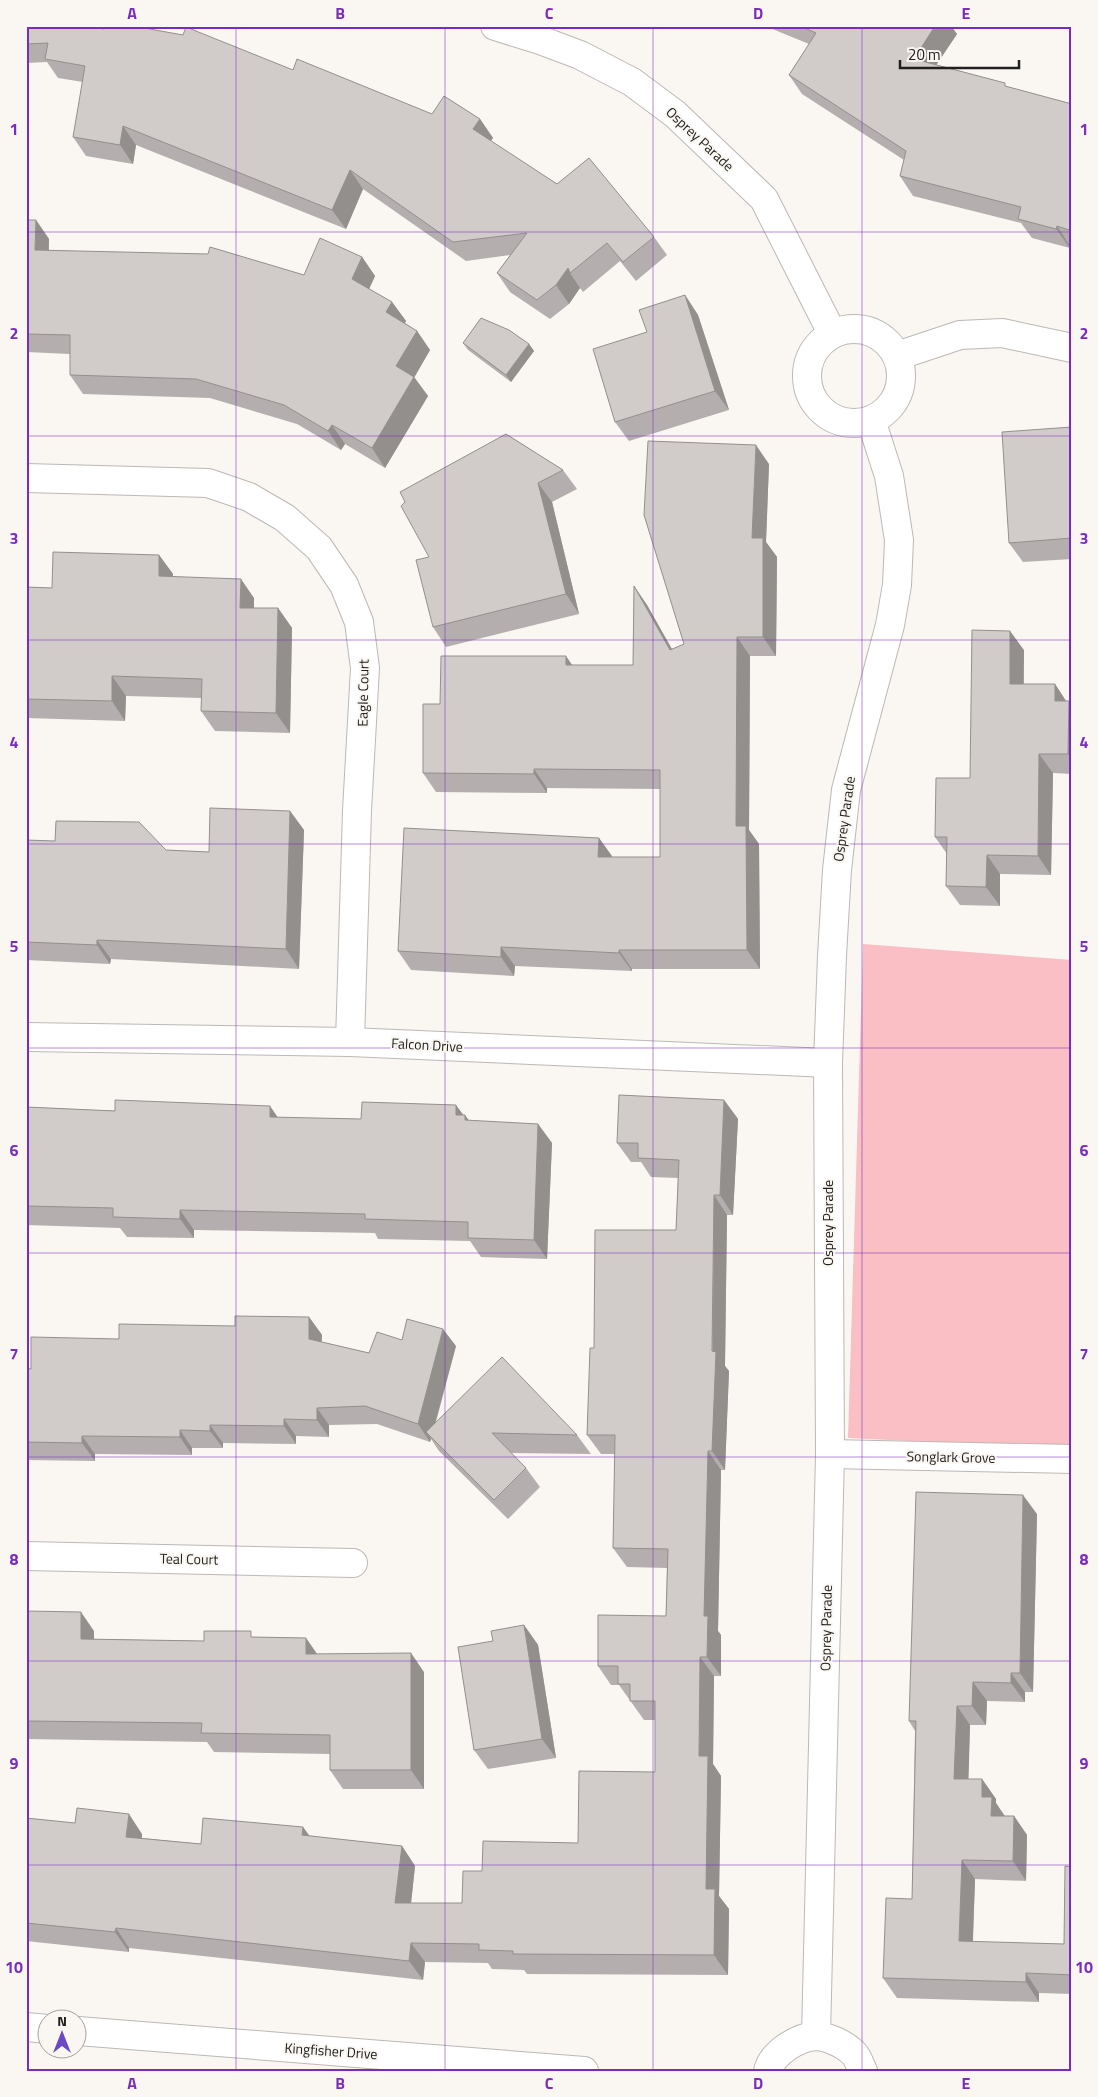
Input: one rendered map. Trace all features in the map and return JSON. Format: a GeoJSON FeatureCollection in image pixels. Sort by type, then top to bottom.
{"type":"FeatureCollection","features":[{"type":"Feature","properties":{"kind":"street","name":"Osprey Parade"},"geometry":{"type":"LineString","coordinates":[[495,26],[580,55],[632,82],[675,114],[764,199],[832,333]]}},
{"type":"Feature","properties":{"kind":"street"},"geometry":{"type":"LineString","coordinates":[[854,328],[872,333],[887,342],[897,356],[901,376],[897,393],[887,409],[871,420],[854,423],[837,419],[820,409],[811,394],[806,376],[811,357],[820,342],[832,333],[854,328]]}},
{"type":"Feature","properties":{"kind":"street"},"geometry":{"type":"LineString","coordinates":[[897,356],[960,335],[1002,333],[1072,348]]}},
{"type":"Feature","properties":{"kind":"street","name":"Osprey Parade"},"geometry":{"type":"LineString","coordinates":[[816,2036],[830,1454],[828,1063],[837,870],[846,790],[890,625],[897,585],[899,540],[889,476],[871,420]]}},
{"type":"Feature","properties":{"kind":"street","name":"Eagle Court"},"geometry":{"type":"LineString","coordinates":[[26,478],[208,483],[249,497],[285,518],[319,548],[344,585],[359,622],[365,668],[357,811],[350,1042]]}},
{"type":"Feature","properties":{"kind":"street","name":"Falcon Drive"},"geometry":{"type":"LineString","coordinates":[[26,1037],[350,1042],[828,1063]]}},
{"type":"Feature","properties":{"kind":"street","name":"Songlark Grove"},"geometry":{"type":"LineString","coordinates":[[830,1454],[1072,1459]]}},
{"type":"Feature","properties":{"kind":"street","name":"Teal Court"},"geometry":{"type":"LineString","coordinates":[[26,1556],[353,1563]]}},
{"type":"Feature","properties":{"kind":"street","name":"Kingfisher Drive"},"geometry":{"type":"LineString","coordinates":[[88,2032],[584,2071]]}},
{"type":"Feature","properties":{"kind":"street"},"geometry":{"type":"LineString","coordinates":[[768,2071],[769,2066],[780,2051],[796,2042],[816,2036],[837,2042],[853,2051],[863,2071]]}},
{"type":"Feature","properties":{"kind":"shaded area"},"geometry":{"type":"Polygon","coordinates":[[[863,944],[1072,960],[1072,1449],[848,1438],[863,944]]]}},
{"type":"Feature","properties":{"kind":"building"},"geometry":{"type":"Polygon","coordinates":[[[26,26],[87,26],[104,29],[105,26],[133,26],[183,35],[186,27],[293,70],[297,59],[432,114],[444,96],[480,119],[473,129],[557,184],[589,158],[654,237],[623,262],[607,243],[570,273],[568,268],[556,285],[537,300],[497,273],[527,233],[453,242],[350,170],[332,210],[123,126],[120,145],[73,137],[85,66],[45,59],[48,43],[26,44],[26,26]]]}},
{"type":"Feature","properties":{"kind":"building"},"geometry":{"type":"Polygon","coordinates":[[[800,26],[935,26],[914,59],[1005,83],[1005,86],[1072,104],[1072,231],[1057,226],[1056,229],[1018,219],[1021,207],[900,176],[906,151],[789,75],[816,33],[800,26]]]}},
{"type":"Feature","properties":{"kind":"building"},"geometry":{"type":"Polygon","coordinates":[[[26,220],[36,220],[35,250],[208,254],[210,247],[304,275],[320,238],[362,257],[352,279],[392,302],[386,312],[417,331],[396,366],[414,377],[372,448],[332,425],[328,431],[284,405],[196,379],[70,375],[70,335],[26,334],[26,220]]]}},
{"type":"Feature","properties":{"kind":"building"},"geometry":{"type":"Polygon","coordinates":[[[685,295],[715,391],[615,422],[593,349],[647,332],[639,310],[685,295]]]}},
{"type":"Feature","properties":{"kind":"building"},"geometry":{"type":"Polygon","coordinates":[[[481,318],[509,330],[529,344],[506,375],[463,343],[481,318]]]}},
{"type":"Feature","properties":{"kind":"building"},"geometry":{"type":"Polygon","coordinates":[[[1072,427],[1072,538],[1009,543],[1002,432],[1072,427]]]}},
{"type":"Feature","properties":{"kind":"building"},"geometry":{"type":"Polygon","coordinates":[[[506,434],[563,470],[538,483],[566,594],[433,627],[416,560],[429,557],[401,506],[405,502],[400,492],[506,434]]]}},
{"type":"Feature","properties":{"kind":"building"},"geometry":{"type":"Polygon","coordinates":[[[648,441],[756,445],[752,538],[763,538],[763,637],[737,637],[736,826],[746,826],[747,950],[619,950],[619,953],[501,947],[501,957],[398,951],[404,828],[599,838],[598,857],[660,857],[660,770],[534,769],[534,774],[423,773],[423,704],[440,704],[441,656],[566,656],[566,665],[633,665],[634,586],[670,650],[684,644],[644,515],[648,441]]]}},
{"type":"Feature","properties":{"kind":"building"},"geometry":{"type":"Polygon","coordinates":[[[53,552],[159,555],[159,576],[241,579],[240,608],[278,608],[276,713],[201,711],[202,679],[112,676],[112,701],[26,699],[26,587],[52,588],[53,552]]]}},
{"type":"Feature","properties":{"kind":"building"},"geometry":{"type":"Polygon","coordinates":[[[972,630],[1010,631],[1010,684],[1055,684],[1055,701],[1069,701],[1068,754],[1039,754],[1038,856],[987,855],[986,887],[946,886],[947,837],[935,837],[936,778],[970,778],[972,630]]]}},
{"type":"Feature","properties":{"kind":"building"},"geometry":{"type":"Polygon","coordinates":[[[210,808],[290,811],[286,949],[97,940],[97,945],[26,942],[26,840],[55,841],[56,821],[139,822],[166,850],[209,852],[210,808]]]}},
{"type":"Feature","properties":{"kind":"building"},"geometry":{"type":"Polygon","coordinates":[[[619,1095],[724,1100],[720,1195],[714,1195],[712,1351],[716,1352],[712,1451],[708,1451],[704,1616],[708,1616],[707,1657],[700,1657],[699,1756],[708,1756],[706,1889],[715,1889],[714,1955],[513,1954],[513,1951],[479,1950],[479,1944],[411,1943],[409,1961],[116,1928],[115,1932],[26,1923],[26,1818],[75,1823],[77,1808],[129,1814],[126,1837],[201,1844],[203,1818],[303,1827],[302,1835],[402,1846],[395,1903],[462,1903],[463,1871],[482,1871],[483,1841],[578,1843],[579,1771],[655,1772],[655,1701],[630,1701],[630,1684],[618,1684],[618,1666],[598,1666],[598,1615],[666,1616],[668,1549],[613,1548],[615,1435],[587,1435],[590,1348],[594,1348],[595,1230],[676,1230],[679,1160],[638,1158],[638,1143],[617,1143],[619,1095]]]}},
{"type":"Feature","properties":{"kind":"building"},"geometry":{"type":"Polygon","coordinates":[[[115,1100],[270,1106],[270,1117],[361,1119],[362,1102],[456,1105],[456,1115],[465,1115],[465,1120],[538,1124],[534,1240],[468,1238],[468,1222],[365,1219],[365,1214],[180,1210],[180,1219],[113,1217],[113,1208],[26,1206],[26,1107],[115,1111],[115,1100]]]}},
{"type":"Feature","properties":{"kind":"building"},"geometry":{"type":"Polygon","coordinates":[[[235,1316],[309,1317],[309,1339],[369,1353],[377,1332],[402,1340],[407,1319],[443,1329],[418,1424],[365,1406],[317,1408],[317,1420],[284,1419],[284,1426],[210,1425],[210,1431],[180,1430],[180,1437],[82,1436],[82,1443],[26,1442],[26,1368],[31,1369],[31,1337],[119,1339],[119,1324],[235,1326],[235,1316]]]}},
{"type":"Feature","properties":{"kind":"building"},"geometry":{"type":"Polygon","coordinates":[[[502,1357],[577,1435],[492,1433],[526,1468],[494,1500],[426,1432],[502,1357]]]}},
{"type":"Feature","properties":{"kind":"building"},"geometry":{"type":"Polygon","coordinates":[[[916,1492],[1023,1495],[1020,1673],[1011,1673],[1011,1683],[973,1682],[972,1706],[957,1706],[954,1779],[982,1779],[982,1797],[992,1797],[991,1816],[1014,1816],[1013,1861],[962,1860],[959,1941],[1064,1944],[1065,1866],[1072,1867],[1072,1975],[1026,1973],[1026,1982],[883,1978],[886,1898],[912,1899],[916,1721],[909,1721],[916,1492]]]}},
{"type":"Feature","properties":{"kind":"building"},"geometry":{"type":"Polygon","coordinates":[[[26,1611],[81,1612],[81,1639],[204,1641],[204,1631],[251,1631],[251,1637],[306,1638],[306,1654],[411,1653],[411,1770],[330,1770],[330,1735],[201,1733],[202,1723],[26,1721],[26,1611]]]}},
{"type":"Feature","properties":{"kind":"building"},"geometry":{"type":"Polygon","coordinates":[[[524,1625],[542,1739],[474,1750],[458,1647],[493,1641],[491,1631],[524,1625]]]}}]}
